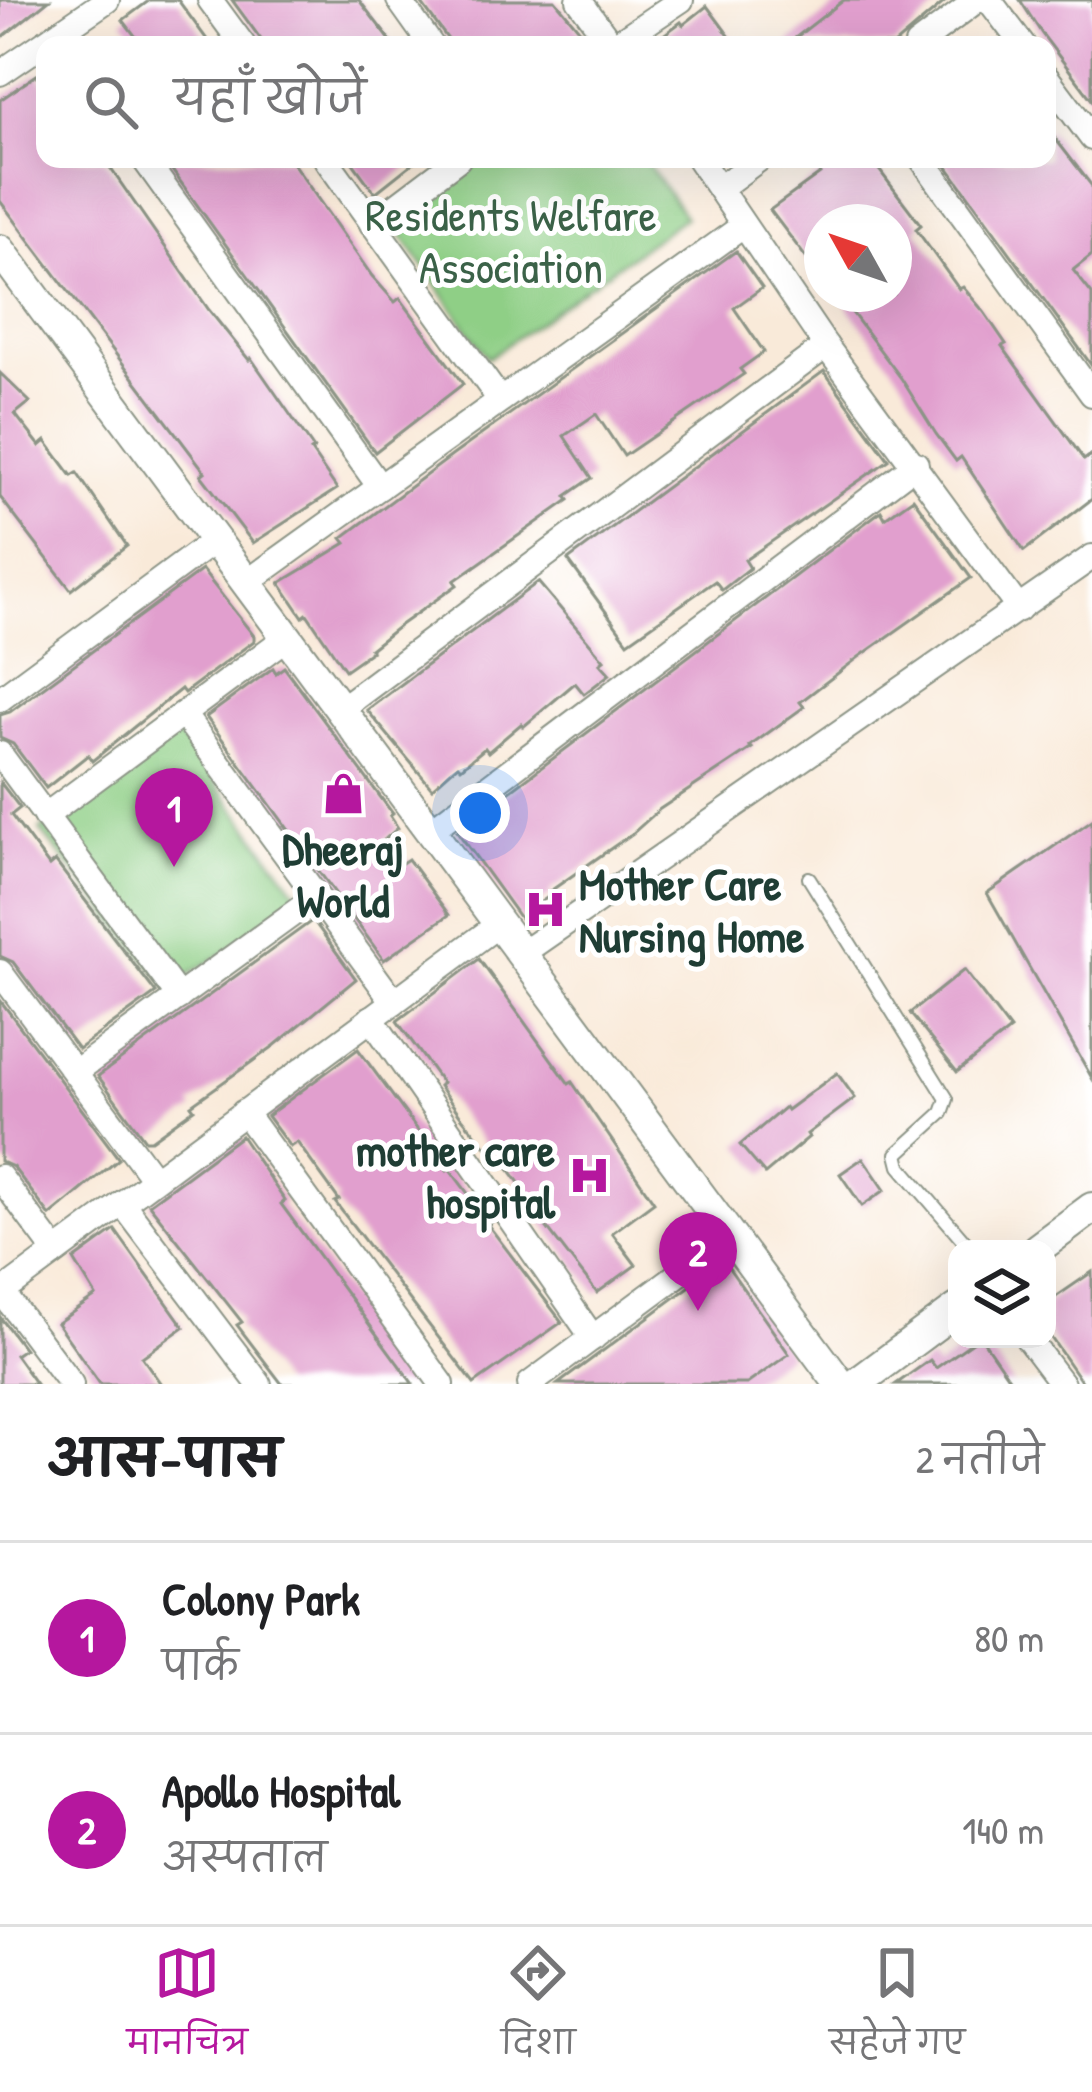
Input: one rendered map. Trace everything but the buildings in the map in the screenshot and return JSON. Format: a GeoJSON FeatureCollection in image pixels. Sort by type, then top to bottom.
{"type":"FeatureCollection","features":[{"type":"Feature","properties":{"kind":"street"},"geometry":{"type":"LineString","coordinates":[[65,36],[107,0]]}},
{"type":"Feature","properties":{"kind":"street"},"geometry":{"type":"LineString","coordinates":[[210,0],[236,36]]}},
{"type":"Feature","properties":{"kind":"street"},"geometry":{"type":"LineString","coordinates":[[399,0],[425,36]]}},
{"type":"Feature","properties":{"kind":"street"},"geometry":{"type":"LineString","coordinates":[[579,0],[606,36]]}},
{"type":"Feature","properties":{"kind":"street"},"geometry":{"type":"LineString","coordinates":[[627,36],[681,0]]}},
{"type":"Feature","properties":{"kind":"street"},"geometry":{"type":"LineString","coordinates":[[928,36],[977,0]]}},
{"type":"Feature","properties":{"kind":"street"},"geometry":{"type":"LineString","coordinates":[[989,0],[1016,36]]}},
{"type":"Feature","properties":{"kind":"street"},"geometry":{"type":"LineString","coordinates":[[0,73],[36,53]]}},
{"type":"Feature","properties":{"kind":"street"},"geometry":{"type":"LineString","coordinates":[[1056,89],[1092,138]]}},
{"type":"Feature","properties":{"kind":"street"},"geometry":{"type":"LineString","coordinates":[[150,168],[380,487]]}},
{"type":"Feature","properties":{"kind":"street"},"geometry":{"type":"LineString","coordinates":[[333,168],[500,400]]}},
{"type":"Feature","properties":{"kind":"street"},"geometry":{"type":"LineString","coordinates":[[373,224],[446,168]]}},
{"type":"Feature","properties":{"kind":"street"},"geometry":{"type":"LineString","coordinates":[[706,168],[826,346],[1019,609]]}},
{"type":"Feature","properties":{"kind":"street"},"geometry":{"type":"LineString","coordinates":[[721,187],[747,168]]}},
{"type":"Feature","properties":{"kind":"street"},"geometry":{"type":"LineString","coordinates":[[929,168],[1092,394]]}},
{"type":"Feature","properties":{"kind":"street"},"geometry":{"type":"LineString","coordinates":[[246,583],[743,226]]}},
{"type":"Feature","properties":{"kind":"street"},"geometry":{"type":"LineString","coordinates":[[0,250],[839,1384]]}},
{"type":"Feature","properties":{"kind":"street"},"geometry":{"type":"LineString","coordinates":[[340,709],[826,346]]}},
{"type":"Feature","properties":{"kind":"street"},"geometry":{"type":"LineString","coordinates":[[430,831],[916,464]]}},
{"type":"Feature","properties":{"kind":"street"},"geometry":{"type":"LineString","coordinates":[[0,699],[215,540]]}},
{"type":"Feature","properties":{"kind":"street"},"geometry":{"type":"LineString","coordinates":[[521,954],[1092,557]]}},
{"type":"Feature","properties":{"kind":"street"},"geometry":{"type":"LineString","coordinates":[[45,816],[287,638]]}},
{"type":"Feature","properties":{"kind":"street"},"geometry":{"type":"LineString","coordinates":[[183,714],[394,1002]]}},
{"type":"Feature","properties":{"kind":"street"},"geometry":{"type":"LineString","coordinates":[[0,754],[178,997]]}},
{"type":"Feature","properties":{"kind":"street"},"geometry":{"type":"LineString","coordinates":[[75,1072],[316,897]]}},
{"type":"Feature","properties":{"kind":"street"},"geometry":{"type":"LineString","coordinates":[[70,1384],[1,1293],[499,924]]}},
{"type":"Feature","properties":{"kind":"street"},"geometry":{"type":"LineString","coordinates":[[0,972],[154,1179]]}},
{"type":"Feature","properties":{"kind":"street"},"geometry":{"type":"LineString","coordinates":[[371,1018],[593,1338]]}},
{"type":"Feature","properties":{"kind":"street"},"geometry":{"type":"LineString","coordinates":[[244,1112],[442,1384]]}},
{"type":"Feature","properties":{"kind":"street"},"geometry":{"type":"LineString","coordinates":[[0,1178],[56,1252]]}},
{"type":"Feature","properties":{"kind":"street"},"geometry":{"type":"LineString","coordinates":[[122,1204],[259,1384]]}},
{"type":"Feature","properties":{"kind":"street"},"geometry":{"type":"LineString","coordinates":[[1049,1240],[1092,1208]]}},
{"type":"Feature","properties":{"kind":"street"},"geometry":{"type":"LineString","coordinates":[[530,1384],[730,1236]]}},
{"type":"Feature","properties":{"kind":"street"},"geometry":{"type":"LineString","coordinates":[[856,1384],[948,1316]]}},
{"type":"Feature","properties":{"kind":"street"},"geometry":{"type":"LineString","coordinates":[[1035,1348],[1062,1384]]}},
{"type":"Feature","properties":{"kind":"lane"},"geometry":{"type":"LineString","coordinates":[[809,878],[946,1099],[942,1113],[897,1154],[900,1166],[962,1240]]}},
{"type":"Feature","properties":{"kind":"green space","name":"Residents Welfare Association"},"geometry":{"type":"Polygon","coordinates":[[[470,168],[650,168],[685,217],[488,358],[393,223],[470,168]]]}},
{"type":"Feature","properties":{"kind":"green space"},"geometry":{"type":"Polygon","coordinates":[[[176,730],[306,904],[168,987],[40,830],[176,730]]]}},
{"type":"Feature","properties":{"kind":"place","name":"Dheeraj World"},"geometry":{"type":"Point","coordinates":[343,793]}},
{"type":"Feature","properties":{"kind":"place","name":"Colony Park"},"geometry":{"type":"Point","coordinates":[174,867]}},
{"type":"Feature","properties":{"kind":"place","name":"Mother Care Nursing Home"},"geometry":{"type":"Point","coordinates":[545,910]}},
{"type":"Feature","properties":{"kind":"place","name":"mother care hospital"},"geometry":{"type":"Point","coordinates":[589,1176]}},
{"type":"Feature","properties":{"kind":"place","name":"Apollo Hospital"},"geometry":{"type":"Point","coordinates":[698,1311]}}]}
